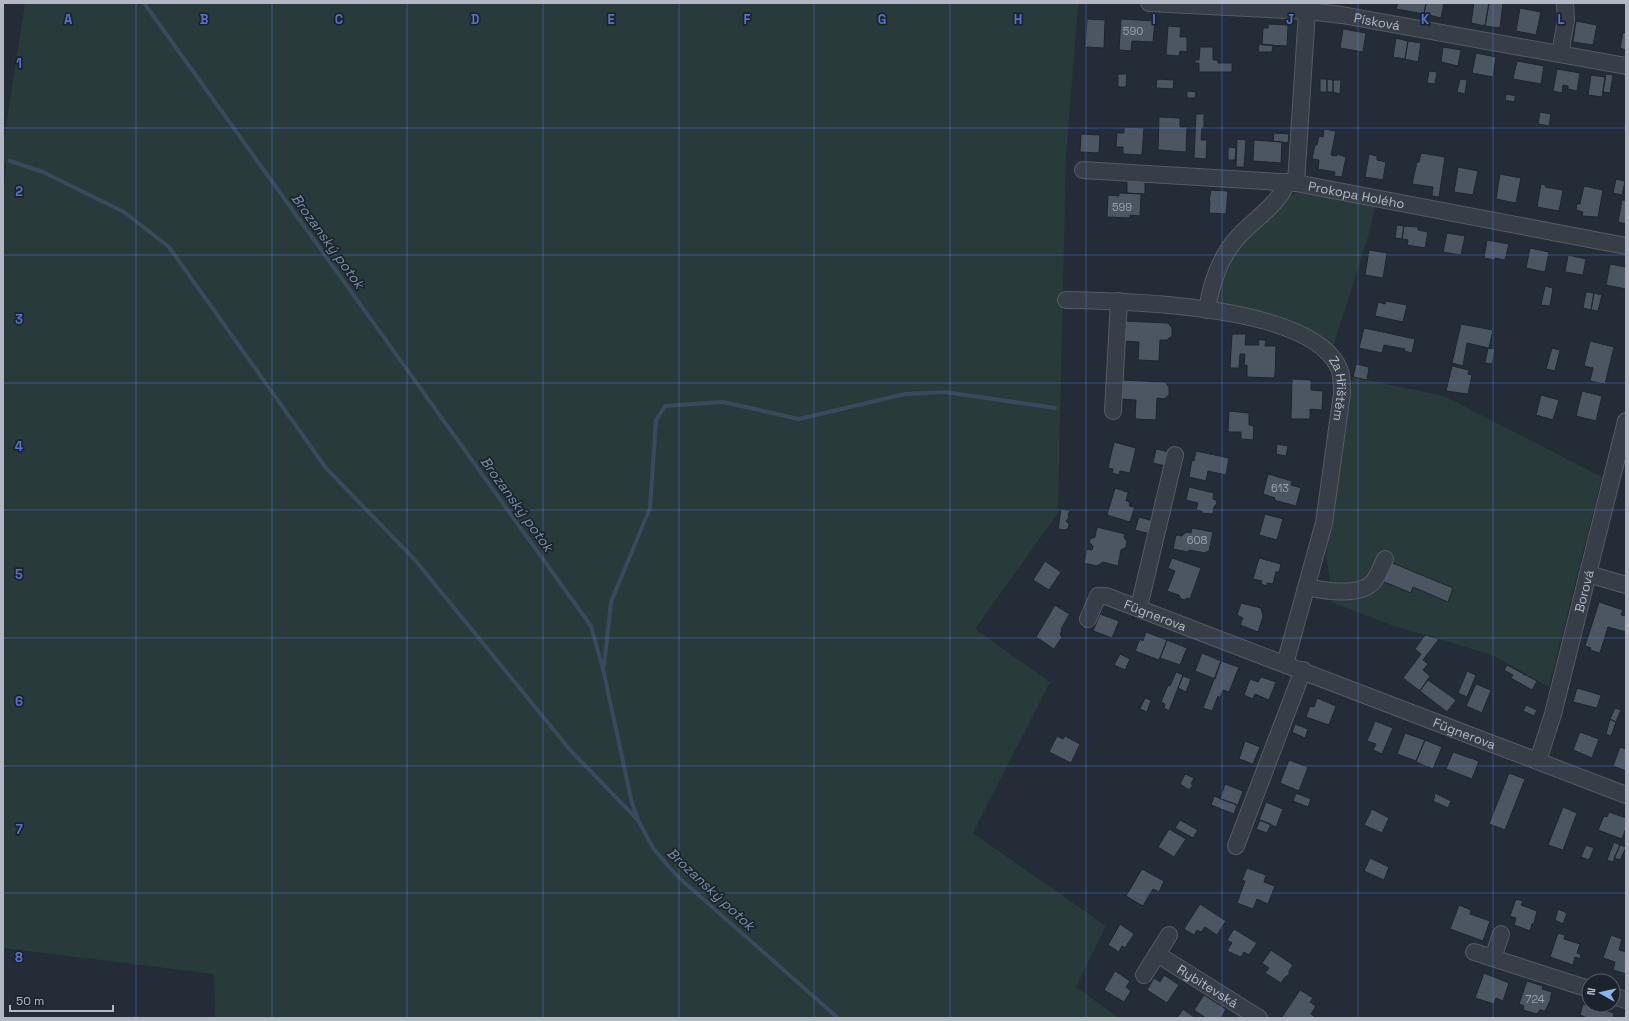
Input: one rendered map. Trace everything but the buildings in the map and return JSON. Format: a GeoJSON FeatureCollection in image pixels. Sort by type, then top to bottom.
{"type":"FeatureCollection","features":[{"type":"Feature","properties":{"kind":"street","name":"Písková"},"geometry":{"type":"LineString","coordinates":[[1149,3],[1307,11],[1360,18],[1626,66]]}},
{"type":"Feature","properties":{"kind":"street"},"geometry":{"type":"LineString","coordinates":[[1560,54],[1566,24],[1565,3]]}},
{"type":"Feature","properties":{"kind":"street"},"geometry":{"type":"LineString","coordinates":[[1207,310],[1212,285],[1222,261],[1237,237],[1280,196],[1285,188],[1291,183],[1307,11]]}},
{"type":"Feature","properties":{"kind":"street","name":"Prokopa Holého"},"geometry":{"type":"LineString","coordinates":[[1083,170],[1291,183],[1626,246]]}},
{"type":"Feature","properties":{"kind":"street","name":"Za Hřištěm"},"geometry":{"type":"LineString","coordinates":[[1066,300],[1119,301],[1207,310],[1270,322],[1291,330],[1319,346],[1334,359],[1341,376],[1342,393],[1336,446],[1324,523],[1285,664]]}},
{"type":"Feature","properties":{"kind":"street"},"geometry":{"type":"LineString","coordinates":[[1113,411],[1119,301]]}},
{"type":"Feature","properties":{"kind":"street","name":"Borová"},"geometry":{"type":"LineString","coordinates":[[1538,761],[1553,714],[1626,421]]}},
{"type":"Feature","properties":{"kind":"street"},"geometry":{"type":"LineString","coordinates":[[1139,607],[1175,455]]}},
{"type":"Feature","properties":{"kind":"street"},"geometry":{"type":"LineString","coordinates":[[1307,587],[1353,592],[1371,584],[1378,575],[1385,559]]}},
{"type":"Feature","properties":{"kind":"street"},"geometry":{"type":"LineString","coordinates":[[1588,574],[1626,585]]}},
{"type":"Feature","properties":{"kind":"street","name":"Fügnerova"},"geometry":{"type":"LineString","coordinates":[[1088,619],[1098,596],[1106,596],[1139,607],[1626,795]]}},
{"type":"Feature","properties":{"kind":"street"},"geometry":{"type":"LineString","coordinates":[[1236,846],[1303,670]]}},
{"type":"Feature","properties":{"kind":"street"},"geometry":{"type":"LineString","coordinates":[[1493,958],[1501,934]]}},
{"type":"Feature","properties":{"kind":"street"},"geometry":{"type":"LineString","coordinates":[[1144,975],[1169,935]]}},
{"type":"Feature","properties":{"kind":"street"},"geometry":{"type":"LineString","coordinates":[[1474,952],[1581,986]]}},
{"type":"Feature","properties":{"kind":"street","name":"Rybitevská"},"geometry":{"type":"LineString","coordinates":[[1157,954],[1259,1018]]}},
{"type":"Feature","properties":{"kind":"shaded area"},"geometry":{"type":"Polygon","coordinates":[[[25,3],[1080,3],[1078,7],[1066,156],[1058,513],[975,629],[1050,682],[973,833],[1106,926],[1076,987],[1119,1018],[215,1018],[214,974],[3,948],[3,200],[6,165],[3,158],[3,146],[25,3]]]}},
{"type":"Feature","properties":{"kind":"shaded area"},"geometry":{"type":"Polygon","coordinates":[[[1303,192],[1376,204],[1368,237],[1334,344],[1330,350],[1221,307],[1215,294],[1236,245],[1287,198],[1296,193],[1303,192]]]}},
{"type":"Feature","properties":{"kind":"shaded area"},"geometry":{"type":"Polygon","coordinates":[[[1353,377],[1444,396],[1602,477],[1549,687],[1492,655],[1391,625],[1331,602],[1333,596],[1326,556],[1353,377]]]}},
{"type":"Feature","properties":{"kind":"waterway","name":"Brozanský potok"},"geometry":{"type":"LineString","coordinates":[[144,3],[591,626],[603,669],[632,803],[638,820],[653,848],[676,875],[838,1018]]}},
{"type":"Feature","properties":{"kind":"waterway"},"geometry":{"type":"LineString","coordinates":[[10,161],[43,172],[124,212],[169,247],[326,468],[415,560],[571,751],[636,818]]}},
{"type":"Feature","properties":{"kind":"waterway"},"geometry":{"type":"LineString","coordinates":[[604,666],[611,602],[650,508],[656,420],[665,406],[723,402],[799,419],[905,394],[945,392],[1055,408]]}}]}
